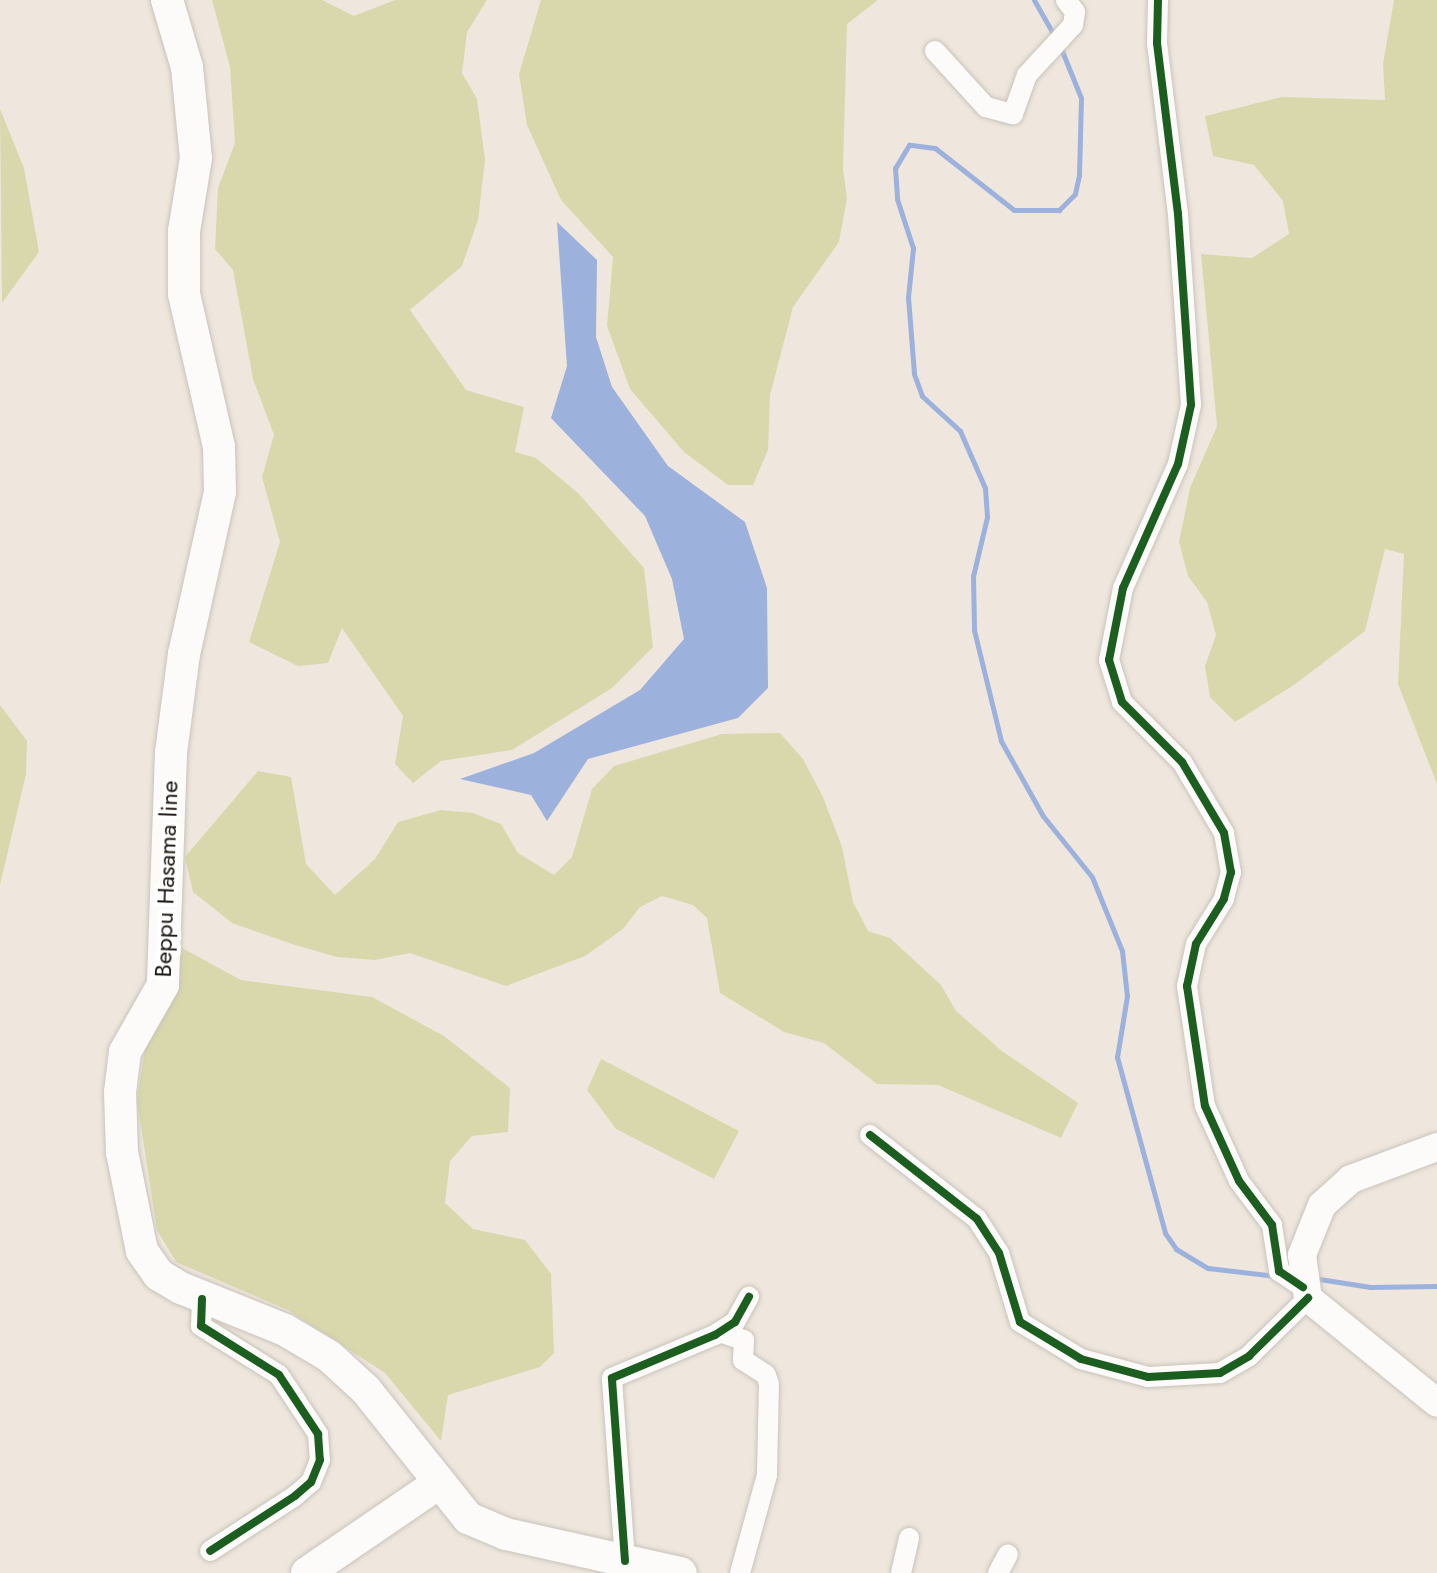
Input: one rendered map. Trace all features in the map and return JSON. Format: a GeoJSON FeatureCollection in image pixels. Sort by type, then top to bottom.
{"type":"FeatureCollection","features":[{"type":"Feature","properties":{"kind":"main road","name":"Beppu Hasama line"},"geometry":{"type":"LineString","coordinates":[[167,0],[187,67],[196,158],[184,231],[184,294],[219,447],[220,492],[184,654],[171,753],[163,985],[125,1052],[121,1137],[142,1251],[159,1275],[202,1299],[285,1330],[329,1356],[366,1390],[468,1518],[506,1534],[681,1573]]}},
{"type":"Feature","properties":{"kind":"main road"},"geometry":{"type":"LineString","coordinates":[[1437,1147],[1351,1179],[1322,1205],[1305,1236],[1305,1292],[1437,1403]]}},
{"type":"Feature","properties":{"kind":"main road"},"geometry":{"type":"LineString","coordinates":[[307,1573],[439,1483]]}},
{"type":"Feature","properties":{"kind":"street"},"geometry":{"type":"LineString","coordinates":[[935,51],[986,107],[1013,114],[1027,75],[1073,25],[1075,12],[1066,0]]}},
{"type":"Feature","properties":{"kind":"street"},"geometry":{"type":"LineString","coordinates":[[870,1135],[977,1219],[999,1253],[1020,1322],[1081,1359],[1148,1377],[1212,1376],[1236,1366],[1305,1292],[1279,1271],[1272,1225],[1239,1181],[1205,1106],[1187,986],[1196,944],[1224,899],[1231,872],[1224,833],[1182,762],[1122,702],[1109,660],[1123,588],[1178,464],[1191,405],[1178,214],[1157,43],[1158,0]]}},
{"type":"Feature","properties":{"kind":"street"},"geometry":{"type":"LineString","coordinates":[[625,1561],[612,1378],[719,1332],[735,1322],[749,1297]]}},
{"type":"Feature","properties":{"kind":"street"},"geometry":{"type":"LineString","coordinates":[[202,1299],[201,1326],[279,1375],[318,1434],[320,1460],[311,1482],[295,1496],[210,1551]]}},
{"type":"Feature","properties":{"kind":"street"},"geometry":{"type":"LineString","coordinates":[[719,1332],[744,1340],[743,1360],[766,1375],[769,1384],[767,1475],[740,1573]]}},
{"type":"Feature","properties":{"kind":"street"},"geometry":{"type":"LineString","coordinates":[[901,1573],[909,1538]]}},
{"type":"Feature","properties":{"kind":"street"},"geometry":{"type":"LineString","coordinates":[[998,1573],[1008,1554]]}},
{"type":"Feature","properties":{"kind":"green space"},"geometry":{"type":"Polygon","coordinates":[[[212,0],[322,0],[354,16],[395,0],[487,0],[467,32],[462,73],[477,99],[485,160],[478,220],[462,266],[410,310],[466,390],[524,407],[515,452],[536,458],[578,493],[644,568],[653,647],[612,688],[512,750],[441,761],[413,783],[395,764],[403,716],[342,628],[328,663],[298,666],[249,642],[280,542],[262,477],[274,435],[253,379],[233,270],[215,249],[218,188],[235,143],[230,67],[212,0]]]}},
{"type":"Feature","properties":{"kind":"green space"},"geometry":{"type":"Polygon","coordinates":[[[541,0],[878,0],[847,24],[843,169],[847,198],[839,242],[793,307],[770,395],[768,450],[753,485],[728,485],[684,452],[630,389],[607,326],[613,257],[561,200],[527,125],[519,74],[541,0]]]}},
{"type":"Feature","properties":{"kind":"green space"},"geometry":{"type":"Polygon","coordinates":[[[1394,0],[1437,0],[1437,784],[1398,684],[1404,554],[1385,549],[1365,631],[1294,685],[1235,722],[1210,697],[1205,666],[1216,635],[1207,602],[1188,576],[1179,542],[1190,488],[1217,426],[1201,254],[1252,258],[1289,234],[1283,201],[1254,165],[1213,156],[1205,116],[1281,97],[1385,100],[1383,64],[1394,0]]]}},
{"type":"Feature","properties":{"kind":"green space"},"geometry":{"type":"Polygon","coordinates":[[[0,109],[24,168],[39,252],[2,303],[0,109]]]}},
{"type":"Feature","properties":{"kind":"green space"},"geometry":{"type":"Polygon","coordinates":[[[0,705],[27,741],[26,774],[0,885],[0,705]]]}},
{"type":"Feature","properties":{"kind":"green space"},"geometry":{"type":"Polygon","coordinates":[[[780,733],[803,759],[823,797],[842,847],[853,902],[868,931],[890,938],[941,985],[956,1011],[1002,1051],[1078,1103],[1061,1138],[938,1085],[877,1084],[824,1043],[784,1032],[720,993],[707,918],[693,905],[662,896],[640,907],[623,929],[585,956],[506,986],[410,953],[375,960],[337,957],[295,945],[232,923],[193,892],[185,857],[258,771],[291,777],[306,864],[335,895],[375,859],[398,822],[441,810],[473,813],[501,824],[518,853],[554,875],[572,857],[592,789],[614,766],[722,734],[780,733]]]}},
{"type":"Feature","properties":{"kind":"green space"},"geometry":{"type":"Polygon","coordinates":[[[182,948],[241,980],[372,997],[444,1036],[510,1088],[508,1132],[472,1136],[450,1161],[445,1203],[473,1229],[525,1240],[551,1274],[554,1353],[540,1367],[448,1395],[441,1441],[385,1373],[288,1310],[176,1262],[157,1230],[137,1101],[145,1048],[174,993],[182,948]]]}},
{"type":"Feature","properties":{"kind":"green space"},"geometry":{"type":"Polygon","coordinates":[[[601,1059],[739,1131],[714,1179],[616,1129],[587,1090],[601,1059]]]}},
{"type":"Feature","properties":{"kind":"water"},"geometry":{"type":"Polygon","coordinates":[[[557,222],[597,260],[596,337],[612,387],[668,466],[745,522],[767,588],[768,688],[738,718],[588,759],[547,821],[531,795],[460,779],[534,753],[640,690],[684,639],[672,579],[645,516],[551,418],[567,366],[557,222]]]}},
{"type":"Feature","properties":{"kind":"waterway"},"geometry":{"type":"LineString","coordinates":[[1034,0],[1055,37]]}},
{"type":"Feature","properties":{"kind":"waterway"},"geometry":{"type":"LineString","coordinates":[[1060,46],[1081,98],[1079,175],[1075,194],[1059,210],[1014,210],[935,148],[909,145],[895,168],[897,199],[913,248],[908,297],[914,374],[922,396],[960,431],[985,488],[987,517],[973,576],[974,630],[1001,741],[1043,816],[1092,877],[1122,951],[1127,996],[1117,1057],[1165,1233],[1176,1249],[1208,1268],[1275,1276]]}},
{"type":"Feature","properties":{"kind":"waterway"},"geometry":{"type":"LineString","coordinates":[[1313,1278],[1370,1287],[1437,1286]]}},
{"type":"Feature","properties":{"kind":"cycle path"},"geometry":{"type":"LineString","coordinates":[[1158,0],[1157,43],[1178,214],[1191,405],[1178,464],[1123,588],[1109,660],[1122,702],[1182,762],[1224,833],[1231,872],[1224,899],[1196,944],[1187,986],[1205,1106],[1239,1181],[1272,1225],[1279,1271],[1303,1287]]}},
{"type":"Feature","properties":{"kind":"cycle path"},"geometry":{"type":"LineString","coordinates":[[870,1135],[977,1219],[999,1253],[1020,1322],[1081,1359],[1148,1377],[1220,1373],[1249,1356],[1308,1298]]}},
{"type":"Feature","properties":{"kind":"cycle path"},"geometry":{"type":"LineString","coordinates":[[625,1561],[612,1378],[715,1335],[735,1322],[749,1297]]}},
{"type":"Feature","properties":{"kind":"cycle path"},"geometry":{"type":"LineString","coordinates":[[202,1299],[201,1326],[279,1375],[318,1434],[320,1460],[311,1482],[295,1496],[210,1551]]}}]}
